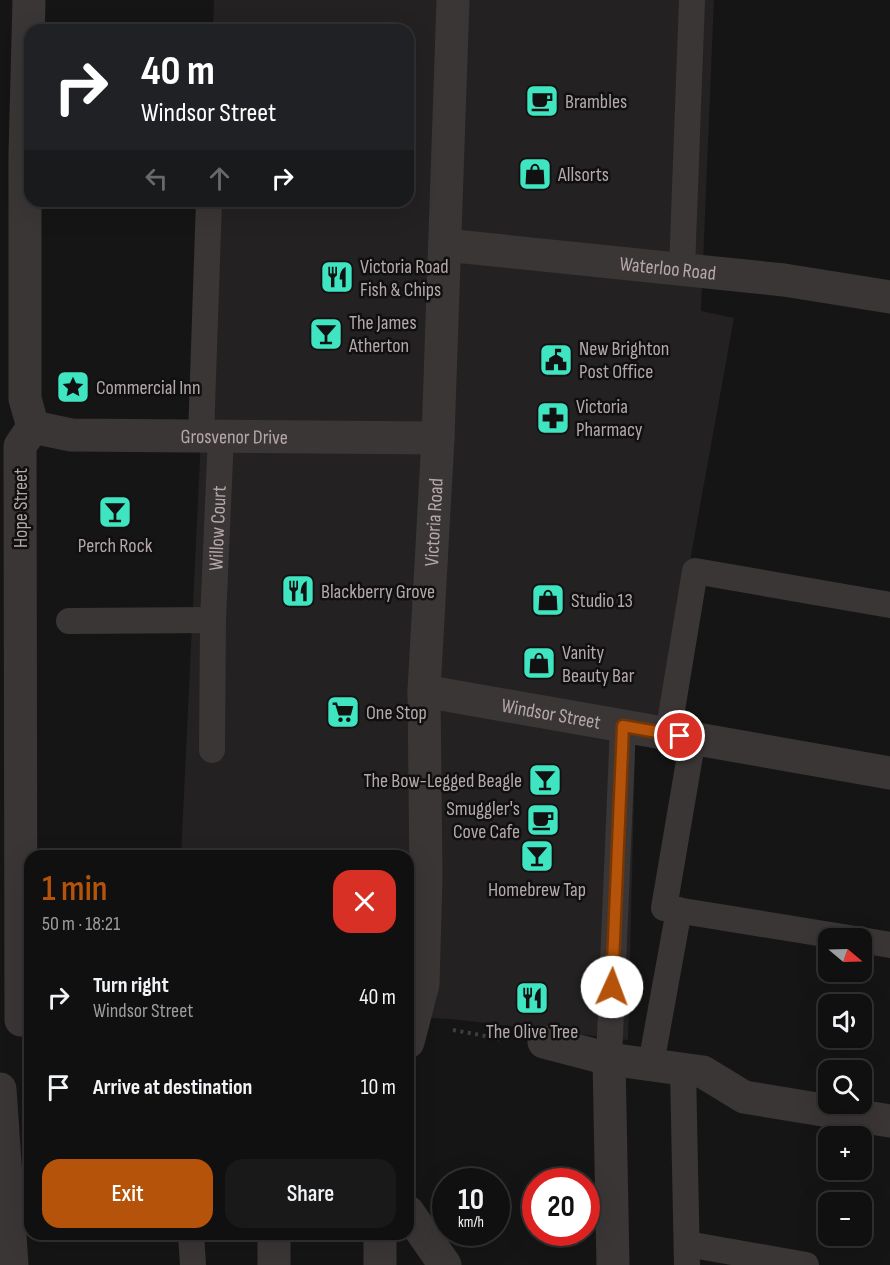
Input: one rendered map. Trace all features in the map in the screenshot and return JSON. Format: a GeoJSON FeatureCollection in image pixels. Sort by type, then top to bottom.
{"type":"FeatureCollection","features":[{"type":"Feature","properties":{"kind":"street"},"geometry":{"type":"LineString","coordinates":[[28,24],[29,0]]}},
{"type":"Feature","properties":{"kind":"street","name":"Victoria Road"},"geometry":{"type":"LineString","coordinates":[[414,1022],[423,984],[424,691],[438,438],[453,0]]}},
{"type":"Feature","properties":{"kind":"street"},"geometry":{"type":"LineString","coordinates":[[25,207],[25,387],[33,428]]}},
{"type":"Feature","properties":{"kind":"street","name":"Waterloo Road"},"geometry":{"type":"LineString","coordinates":[[445,245],[784,280],[890,297]]}},
{"type":"Feature","properties":{"kind":"street","name":"Grosvenor Drive"},"geometry":{"type":"LineString","coordinates":[[33,428],[71,435],[438,438]]}},
{"type":"Feature","properties":{"kind":"street","name":"Hope Street"},"geometry":{"type":"LineString","coordinates":[[17,1021],[20,446],[33,428]]}},
{"type":"Feature","properties":{"kind":"street","name":"Windsor Street"},"geometry":{"type":"LineString","coordinates":[[424,691],[890,773]]}},
{"type":"Feature","properties":{"kind":"street"},"geometry":{"type":"LineString","coordinates":[[544,1042],[609,1059],[703,1072],[744,1097],[890,1121]]}},
{"type":"Feature","properties":{"kind":"street"},"geometry":{"type":"LineString","coordinates":[[609,1059],[613,1265]]}},
{"type":"Feature","properties":{"kind":"street"},"geometry":{"type":"LineString","coordinates":[[0,1089],[2,1153],[12,1265]]}},
{"type":"Feature","properties":{"kind":"street"},"geometry":{"type":"LineString","coordinates":[[414,1221],[445,1265]]}},
{"type":"Feature","properties":{"kind":"street"},"geometry":{"type":"LineString","coordinates":[[274,1240],[274,1265]]}},
{"type":"Feature","properties":{"kind":"street"},"geometry":{"type":"LineString","coordinates":[[380,1240],[380,1265]]}},
{"type":"Feature","properties":{"kind":"lane"},"geometry":{"type":"LineString","coordinates":[[682,269],[692,0]]}},
{"type":"Feature","properties":{"kind":"lane","name":"Willow Court"},"geometry":{"type":"LineString","coordinates":[[209,207],[212,750]]}},
{"type":"Feature","properties":{"kind":"lane"},"geometry":{"type":"LineString","coordinates":[[818,933],[664,908],[695,571],[890,605]]}},
{"type":"Feature","properties":{"kind":"lane"},"geometry":{"type":"LineString","coordinates":[[69,621],[213,621]]}},
{"type":"Feature","properties":{"kind":"lane"},"geometry":{"type":"LineString","coordinates":[[609,1059],[623,726]]}},
{"type":"Feature","properties":{"kind":"lane"},"geometry":{"type":"LineString","coordinates":[[651,1064],[679,910]]}},
{"type":"Feature","properties":{"kind":"lane"},"geometry":{"type":"LineString","coordinates":[[872,942],[890,945]]}},
{"type":"Feature","properties":{"kind":"lane"},"geometry":{"type":"LineString","coordinates":[[683,1070],[687,1255],[806,1265]]}},
{"type":"Feature","properties":{"kind":"lane"},"geometry":{"type":"LineString","coordinates":[[191,1240],[193,1265]]}},
{"type":"Feature","properties":{"kind":"path"},"geometry":{"type":"LineString","coordinates":[[414,1031],[544,1042]]}},
{"type":"Feature","properties":{"kind":"shaded area"},"geometry":{"type":"Polygon","coordinates":[[[214,0],[714,0],[701,311],[734,318],[662,716],[636,713],[628,1040],[451,1019],[414,1017],[414,850],[181,850],[203,396],[208,207],[414,207],[414,24],[213,24],[214,0]]]}},
{"type":"Feature","properties":{"kind":"place","name":"Brambles"},"geometry":{"type":"Point","coordinates":[542,101]}},
{"type":"Feature","properties":{"kind":"place","name":"Allsorts"},"geometry":{"type":"Point","coordinates":[535,174]}},
{"type":"Feature","properties":{"kind":"place","name":"Victoria Road Fish & Chips"},"geometry":{"type":"Point","coordinates":[337,277]}},
{"type":"Feature","properties":{"kind":"place","name":"The James Atherton"},"geometry":{"type":"Point","coordinates":[326,334]}},
{"type":"Feature","properties":{"kind":"place","name":"New Brighton Post Office"},"geometry":{"type":"Point","coordinates":[556,360]}},
{"type":"Feature","properties":{"kind":"place","name":"Commercial Inn"},"geometry":{"type":"Point","coordinates":[73,387]}},
{"type":"Feature","properties":{"kind":"place","name":"Victoria Pharmacy"},"geometry":{"type":"Point","coordinates":[553,418]}},
{"type":"Feature","properties":{"kind":"place","name":"Perch Rock"},"geometry":{"type":"Point","coordinates":[115,512]}},
{"type":"Feature","properties":{"kind":"place","name":"Blackberry Grove"},"geometry":{"type":"Point","coordinates":[298,591]}},
{"type":"Feature","properties":{"kind":"place","name":"Studio 13"},"geometry":{"type":"Point","coordinates":[548,600]}},
{"type":"Feature","properties":{"kind":"place","name":"Vanity Beauty Bar"},"geometry":{"type":"Point","coordinates":[539,663]}},
{"type":"Feature","properties":{"kind":"place","name":"One Stop"},"geometry":{"type":"Point","coordinates":[343,712]}},
{"type":"Feature","properties":{"kind":"place","name":"The Bow-Legged Beagle"},"geometry":{"type":"Point","coordinates":[545,780]}},
{"type":"Feature","properties":{"kind":"place","name":"Smuggler's Cove Cafe"},"geometry":{"type":"Point","coordinates":[543,820]}},
{"type":"Feature","properties":{"kind":"place","name":"Homebrew Tap"},"geometry":{"type":"Point","coordinates":[537,856]}},
{"type":"Feature","properties":{"kind":"place","name":"The Olive Tree"},"geometry":{"type":"Point","coordinates":[532,998]}},
{"type":"Feature","properties":{"kind":"route"},"geometry":{"type":"LineString","coordinates":[[612,987],[623,726],[680,736]]}}]}
